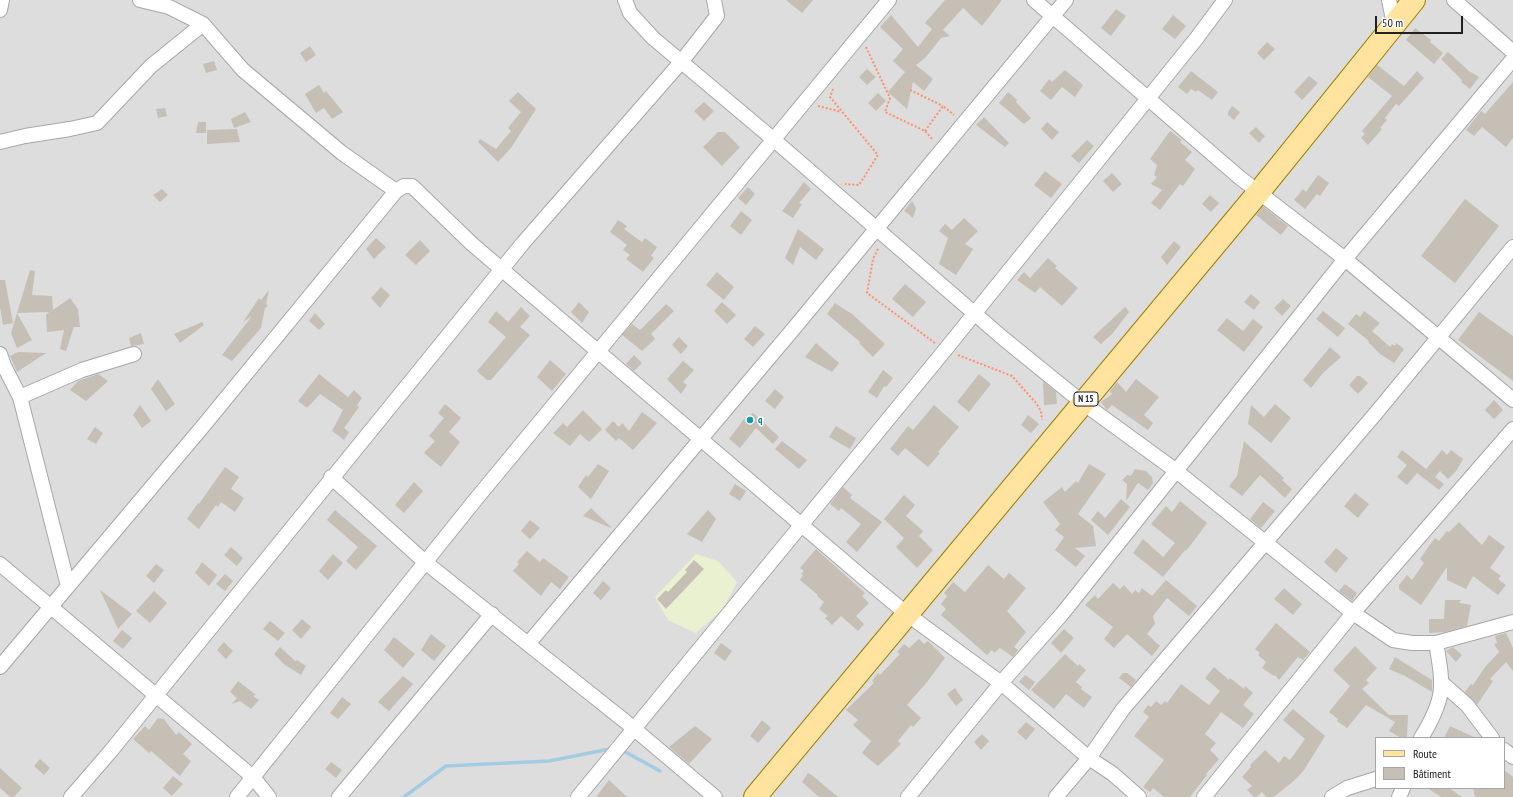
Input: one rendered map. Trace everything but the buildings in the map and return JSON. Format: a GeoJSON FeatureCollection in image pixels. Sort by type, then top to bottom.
{"type":"FeatureCollection","features":[{"type":"Feature","properties":{"kind":"main road","name":"N 15"},"geometry":{"type":"LineString","coordinates":[[755,797],[1258,193],[1414,0]]}},
{"type":"Feature","properties":{"kind":"street"},"geometry":{"type":"LineString","coordinates":[[0,10],[2,0]]}},
{"type":"Feature","properties":{"kind":"street"},"geometry":{"type":"LineString","coordinates":[[140,0],[169,7],[203,24],[243,70],[342,153],[396,191]]}},
{"type":"Feature","properties":{"kind":"street"},"geometry":{"type":"LineString","coordinates":[[71,797],[156,695],[501,269],[682,61],[717,16],[714,0]]}},
{"type":"Feature","properties":{"kind":"street"},"geometry":{"type":"LineString","coordinates":[[237,797],[598,351],[803,102],[861,36],[889,0]]}},
{"type":"Feature","properties":{"kind":"street"},"geometry":{"type":"LineString","coordinates":[[1034,0],[1258,193],[1345,259],[1438,339],[1513,400]]}},
{"type":"Feature","properties":{"kind":"street"},"geometry":{"type":"LineString","coordinates":[[528,644],[701,439],[1066,0]]}},
{"type":"Feature","properties":{"kind":"street"},"geometry":{"type":"LineString","coordinates":[[578,797],[974,313],[1196,39],[1225,0]]}},
{"type":"Feature","properties":{"kind":"street"},"geometry":{"type":"LineString","coordinates":[[1389,0],[1394,25]]}},
{"type":"Feature","properties":{"kind":"street"},"geometry":{"type":"LineString","coordinates":[[1454,0],[1513,52]]}},
{"type":"Feature","properties":{"kind":"street"},"geometry":{"type":"LineString","coordinates":[[630,4],[653,38],[682,61],[877,228],[974,313],[1083,403],[1175,470],[1353,613],[1393,640],[1412,643],[1436,643],[1513,622]]}},
{"type":"Feature","properties":{"kind":"street"},"geometry":{"type":"LineString","coordinates":[[0,142],[97,123],[151,66],[203,24]]}},
{"type":"Feature","properties":{"kind":"street"},"geometry":{"type":"LineString","coordinates":[[908,797],[1001,683],[1062,614],[1175,470],[1345,259],[1513,59]]}},
{"type":"Feature","properties":{"kind":"street"},"geometry":{"type":"LineString","coordinates":[[0,667],[204,425],[396,191],[404,186],[412,186],[472,244],[801,525],[907,614],[1001,683],[1089,758],[1114,774],[1139,797]]}},
{"type":"Feature","properties":{"kind":"street"},"geometry":{"type":"LineString","coordinates":[[1056,797],[1089,758],[1123,709],[1264,542],[1376,413],[1513,247]]}},
{"type":"Feature","properties":{"kind":"street"},"geometry":{"type":"LineString","coordinates":[[0,354],[4,366],[20,397],[68,586]]}},
{"type":"Feature","properties":{"kind":"street"},"geometry":{"type":"LineString","coordinates":[[20,397],[82,370],[134,354]]}},
{"type":"Feature","properties":{"kind":"street"},"geometry":{"type":"LineString","coordinates":[[1204,797],[1353,613],[1513,429]]}},
{"type":"Feature","properties":{"kind":"street"},"geometry":{"type":"LineString","coordinates":[[331,478],[426,562],[634,728],[715,797]]}},
{"type":"Feature","properties":{"kind":"street"},"geometry":{"type":"LineString","coordinates":[[0,564],[253,777],[269,797]]}},
{"type":"Feature","properties":{"kind":"street"},"geometry":{"type":"LineString","coordinates":[[339,797],[492,614]]}},
{"type":"Feature","properties":{"kind":"street"},"geometry":{"type":"LineString","coordinates":[[1422,737],[1431,722],[1440,701],[1442,676],[1436,643]]}},
{"type":"Feature","properties":{"kind":"street"},"geometry":{"type":"LineString","coordinates":[[1442,683],[1467,705],[1491,737]]}},
{"type":"Feature","properties":{"kind":"street"},"geometry":{"type":"LineString","coordinates":[[1505,751],[1513,757]]}},
{"type":"Feature","properties":{"kind":"street"},"geometry":{"type":"LineString","coordinates":[[1332,797],[1347,788],[1375,779]]}},
{"type":"Feature","properties":{"kind":"path"},"geometry":{"type":"LineString","coordinates":[[861,36],[890,98],[885,112],[925,131],[942,149]]}},
{"type":"Feature","properties":{"kind":"path"},"geometry":{"type":"LineString","coordinates":[[834,83],[830,98],[878,155],[859,185],[839,184]]}},
{"type":"Feature","properties":{"kind":"path"},"geometry":{"type":"LineString","coordinates":[[910,90],[943,106],[964,123]]}},
{"type":"Feature","properties":{"kind":"path"},"geometry":{"type":"LineString","coordinates":[[803,102],[842,112]]}},
{"type":"Feature","properties":{"kind":"path"},"geometry":{"type":"LineString","coordinates":[[925,131],[943,106]]}},
{"type":"Feature","properties":{"kind":"shaded area"},"geometry":{"type":"Polygon","coordinates":[[[0,0],[1513,0],[1513,797],[0,797],[0,0]]]}},
{"type":"Feature","properties":{"kind":"green space"},"geometry":{"type":"Polygon","coordinates":[[[696,554],[718,561],[737,582],[722,610],[696,633],[668,620],[655,597],[696,554]]]}},
{"type":"Feature","properties":{"kind":"waterway"},"geometry":{"type":"LineString","coordinates":[[404,797],[446,766],[549,761],[610,749]]}},
{"type":"Feature","properties":{"kind":"waterway"},"geometry":{"type":"LineString","coordinates":[[620,749],[660,771]]}},
{"type":"Feature","properties":{"kind":"place","name":"q"},"geometry":{"type":"Point","coordinates":[750,420]}}]}
